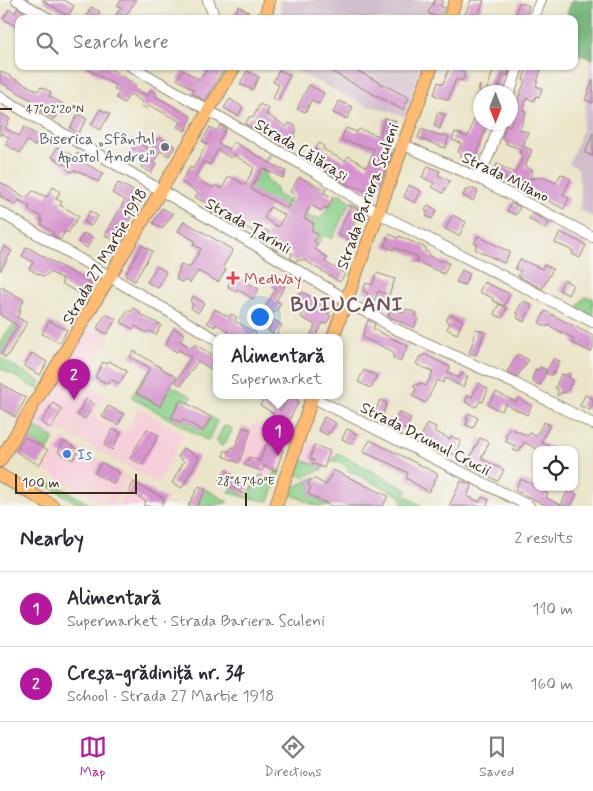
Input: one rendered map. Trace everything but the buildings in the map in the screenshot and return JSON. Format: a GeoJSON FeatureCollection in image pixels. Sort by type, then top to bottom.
{"type":"FeatureCollection","features":[{"type":"Feature","properties":{"kind":"main road"},"geometry":{"type":"LineString","coordinates":[[265,15],[269,0]]}},
{"type":"Feature","properties":{"kind":"main road"},"geometry":{"type":"LineString","coordinates":[[450,15],[456,0]]}},
{"type":"Feature","properties":{"kind":"main road","name":"Strada 27 Martie 1918"},"geometry":{"type":"LineString","coordinates":[[0,461],[233,70]]}},
{"type":"Feature","properties":{"kind":"main road","name":"Strada Bariera Sculeni"},"geometry":{"type":"LineString","coordinates":[[334,334],[431,70]]}},
{"type":"Feature","properties":{"kind":"main road"},"geometry":{"type":"LineString","coordinates":[[276,506],[312,399]]}},
{"type":"Feature","properties":{"kind":"main road"},"geometry":{"type":"LineString","coordinates":[[0,475],[53,506]]}},
{"type":"Feature","properties":{"kind":"street"},"geometry":{"type":"LineString","coordinates":[[17,0],[42,15]]}},
{"type":"Feature","properties":{"kind":"street"},"geometry":{"type":"LineString","coordinates":[[208,0],[214,15]]}},
{"type":"Feature","properties":{"kind":"street"},"geometry":{"type":"LineString","coordinates":[[535,15],[540,0]]}},
{"type":"Feature","properties":{"kind":"street","name":"Strada Călărași"},"geometry":{"type":"LineString","coordinates":[[138,70],[320,175],[378,213],[593,322]]}},
{"type":"Feature","properties":{"kind":"street"},"geometry":{"type":"LineString","coordinates":[[512,85],[517,70]]}},
{"type":"Feature","properties":{"kind":"street","name":"Strada Țarinii"},"geometry":{"type":"LineString","coordinates":[[0,98],[161,191],[355,307],[376,316],[390,326],[516,384],[593,424]]}},
{"type":"Feature","properties":{"kind":"street"},"geometry":{"type":"LineString","coordinates":[[478,178],[497,130]]}},
{"type":"Feature","properties":{"kind":"street","name":"Strada Milano"},"geometry":{"type":"LineString","coordinates":[[404,145],[478,178],[593,237]]}},
{"type":"Feature","properties":{"kind":"street"},"geometry":{"type":"LineString","coordinates":[[0,212],[213,338]]}},
{"type":"Feature","properties":{"kind":"street","name":"Strada Drumul Crucii"},"geometry":{"type":"LineString","coordinates":[[318,399],[528,506]]}},
{"type":"Feature","properties":{"kind":"shaded area"},"geometry":{"type":"Polygon","coordinates":[[[280,0],[447,0],[441,15],[282,15],[280,0]]]}},
{"type":"Feature","properties":{"kind":"shaded area"},"geometry":{"type":"Polygon","coordinates":[[[591,58],[593,59],[593,217],[579,209],[581,197],[578,168],[569,164],[582,131],[591,58]]]}},
{"type":"Feature","properties":{"kind":"shaded area"},"geometry":{"type":"Polygon","coordinates":[[[294,70],[420,70],[405,117],[372,106],[371,108],[294,70]]]}},
{"type":"Feature","properties":{"kind":"shaded area"},"geometry":{"type":"Polygon","coordinates":[[[88,329],[95,333],[97,330],[110,337],[86,379],[90,386],[104,394],[93,415],[124,432],[139,407],[183,434],[159,484],[60,429],[54,438],[32,426],[88,329]]]}},
{"type":"Feature","properties":{"kind":"shaded area"},"geometry":{"type":"Polygon","coordinates":[[[254,422],[289,442],[275,480],[260,475],[261,471],[237,462],[254,422]]]}},
{"type":"Feature","properties":{"kind":"shaded area"},"geometry":{"type":"Polygon","coordinates":[[[62,438],[127,475],[128,478],[111,506],[44,470],[62,438]]]}},
{"type":"Feature","properties":{"kind":"shaded area"},"geometry":{"type":"Polygon","coordinates":[[[309,441],[338,453],[324,468],[302,460],[309,441]]]}},
{"type":"Feature","properties":{"kind":"shaded area"},"geometry":{"type":"Polygon","coordinates":[[[133,479],[168,498],[163,506],[117,506],[133,479]]]}},
{"type":"Feature","properties":{"kind":"green space"},"geometry":{"type":"Polygon","coordinates":[[[572,0],[593,0],[593,59],[578,54],[578,15],[567,14],[572,0]]]}},
{"type":"Feature","properties":{"kind":"green space"},"geometry":{"type":"Polygon","coordinates":[[[270,151],[271,153],[264,169],[265,176],[277,189],[276,193],[312,219],[316,217],[320,219],[338,194],[366,211],[350,202],[332,239],[324,235],[318,244],[314,242],[318,234],[310,230],[314,224],[277,202],[274,206],[249,187],[254,183],[270,151]]]}},
{"type":"Feature","properties":{"kind":"green space"},"geometry":{"type":"Polygon","coordinates":[[[586,297],[593,298],[593,316],[577,309],[586,297]]]}},
{"type":"Feature","properties":{"kind":"green space"},"geometry":{"type":"Polygon","coordinates":[[[21,320],[0,356],[1,344],[5,335],[21,320]]]}},
{"type":"Feature","properties":{"kind":"green space"},"geometry":{"type":"Polygon","coordinates":[[[0,358],[41,382],[37,389],[0,368],[0,358]]]}},
{"type":"Feature","properties":{"kind":"green space"},"geometry":{"type":"Polygon","coordinates":[[[146,374],[151,375],[157,385],[144,378],[136,393],[160,406],[168,391],[164,382],[192,397],[188,402],[181,398],[171,417],[182,419],[203,431],[211,417],[217,421],[208,441],[133,398],[132,396],[146,374]]]}},
{"type":"Feature","properties":{"kind":"green space"},"geometry":{"type":"Polygon","coordinates":[[[32,426],[54,438],[48,450],[25,437],[32,426]]]}},
{"type":"Feature","properties":{"kind":"green space"},"geometry":{"type":"Polygon","coordinates":[[[226,426],[232,430],[222,446],[216,442],[223,427],[226,426]]]}},
{"type":"Feature","properties":{"kind":"green space"},"geometry":{"type":"Polygon","coordinates":[[[338,453],[407,490],[405,495],[421,506],[402,506],[401,496],[347,470],[348,467],[338,461],[330,462],[338,453]]]}},
{"type":"Feature","properties":{"kind":"green space"},"geometry":{"type":"Polygon","coordinates":[[[302,460],[324,468],[304,477],[296,474],[302,460]]]}},
{"type":"Feature","properties":{"kind":"green space"},"geometry":{"type":"Polygon","coordinates":[[[276,470],[280,471],[269,501],[247,498],[229,492],[232,488],[248,497],[260,475],[271,479],[276,470]]]}},
{"type":"Feature","properties":{"kind":"green space"},"geometry":{"type":"Polygon","coordinates":[[[315,477],[315,479],[310,480],[308,485],[311,487],[308,494],[331,506],[316,506],[290,494],[294,487],[315,477]]]}},
{"type":"Feature","properties":{"kind":"green space"},"geometry":{"type":"Polygon","coordinates":[[[52,482],[92,506],[82,506],[49,486],[52,482]]]}},
{"type":"Feature","properties":{"kind":"green space"},"geometry":{"type":"Polygon","coordinates":[[[206,489],[228,502],[211,506],[197,505],[206,489]]]}},
{"type":"Feature","properties":{"kind":"place","name":"Biserica „Sfântul Apostol Andrei”"},"geometry":{"type":"Point","coordinates":[165,147]}},
{"type":"Feature","properties":{"kind":"place","name":"MedWay"},"geometry":{"type":"Point","coordinates":[233,278]}},
{"type":"Feature","properties":{"kind":"place","name":"Creșa-grădiniță nr. 34"},"geometry":{"type":"Point","coordinates":[74,400]}},
{"type":"Feature","properties":{"kind":"place","name":"Is"},"geometry":{"type":"Point","coordinates":[67,454]}},
{"type":"Feature","properties":{"kind":"place","name":"Alimentară"},"geometry":{"type":"Point","coordinates":[278,456]}},
{"type":"Feature","properties":{"kind":"district","name":"BUIUCANI"},"geometry":{"type":"Point","coordinates":[347,304]}}]}
